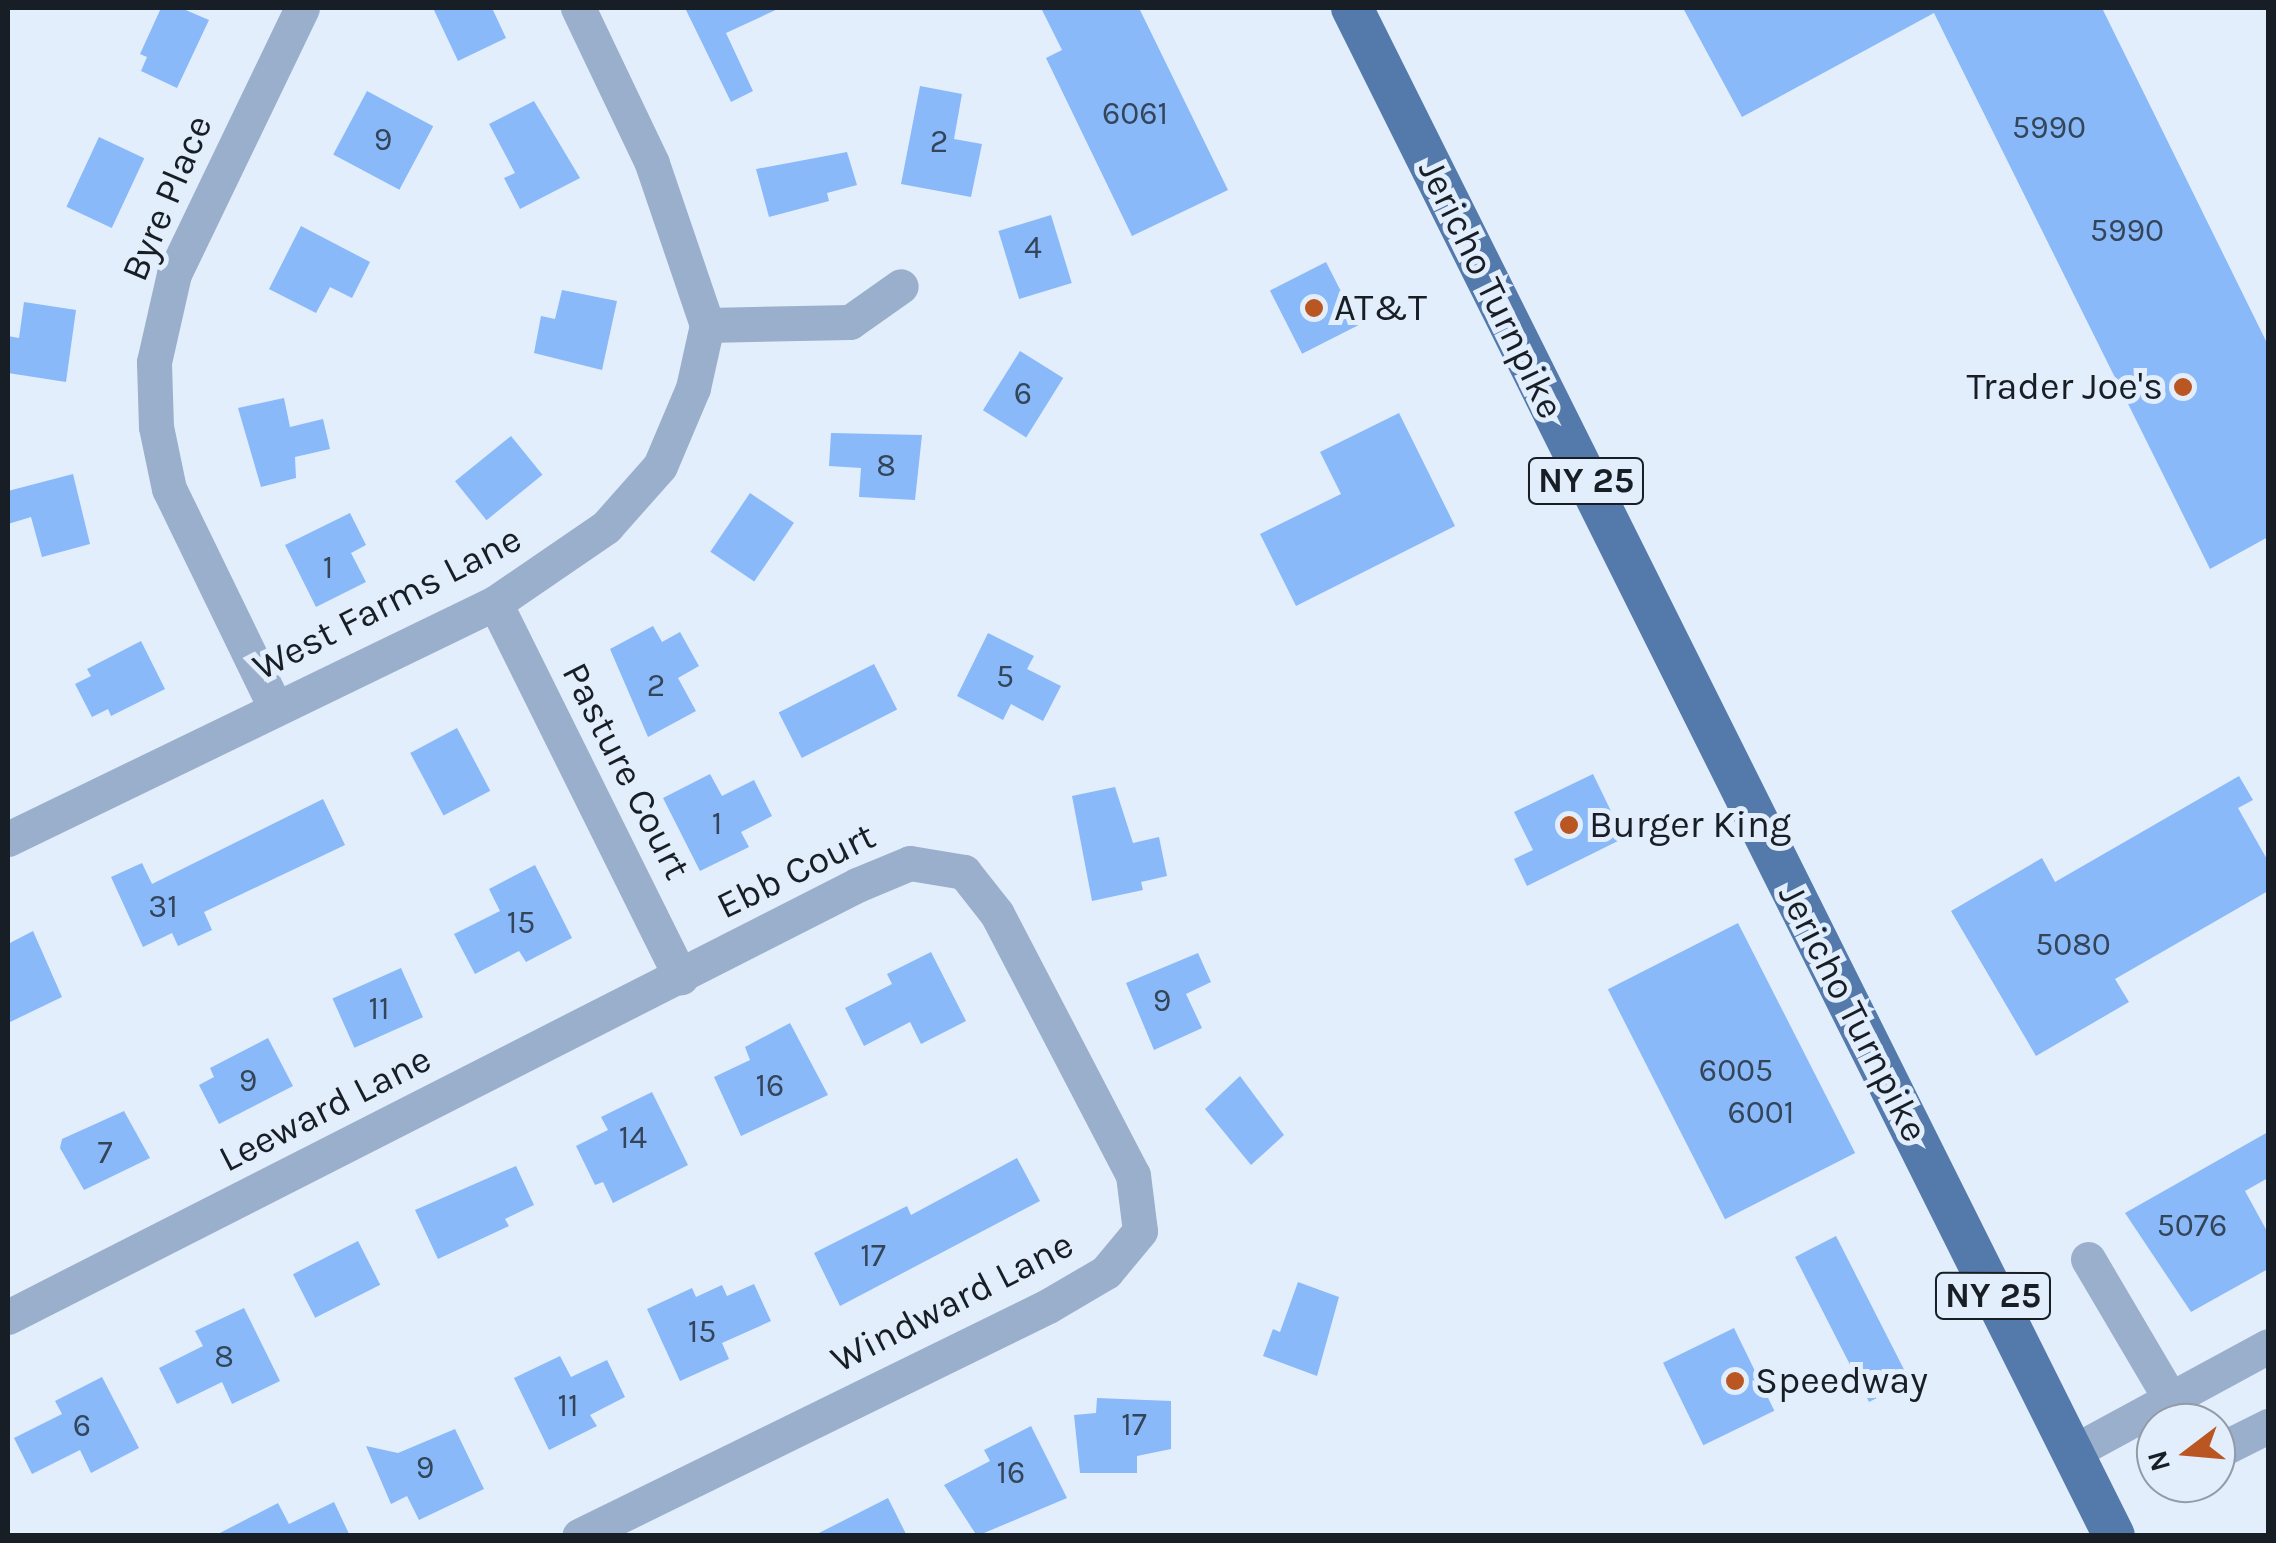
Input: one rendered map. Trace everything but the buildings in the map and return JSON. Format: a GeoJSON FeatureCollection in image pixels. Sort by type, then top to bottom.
{"type":"FeatureCollection","features":[{"type":"Feature","properties":{"kind":"main road","name":"Jericho Turnpike"},"geometry":{"type":"LineString","coordinates":[[1352,8],[2114,1536]]}},
{"type":"Feature","properties":{"kind":"street","name":"Byre Place"},"geometry":{"type":"LineString","coordinates":[[275,707],[169,489],[156,428],[154,362],[174,274],[302,8]]}},
{"type":"Feature","properties":{"kind":"street"},"geometry":{"type":"LineString","coordinates":[[578,8],[652,163],[708,325],[850,322],[901,286]]}},
{"type":"Feature","properties":{"kind":"street","name":"West Farms Lane"},"geometry":{"type":"LineString","coordinates":[[8,839],[494,603],[606,526],[660,466],[693,388],[708,325]]}},
{"type":"Feature","properties":{"kind":"street","name":"Pasture Court"},"geometry":{"type":"LineString","coordinates":[[494,603],[681,977]]}},
{"type":"Feature","properties":{"kind":"street","name":"Ebb Court"},"geometry":{"type":"LineString","coordinates":[[681,977],[910,863],[964,872],[997,914],[1053,1015]]}},
{"type":"Feature","properties":{"kind":"street","name":"Leeward Lane"},"geometry":{"type":"LineString","coordinates":[[8,1317],[681,977]]}},
{"type":"Feature","properties":{"kind":"street","name":"Windward Lane"},"geometry":{"type":"LineString","coordinates":[[579,1536],[1106,1272],[1140,1231],[1133,1174],[1053,1015]]}},
{"type":"Feature","properties":{"kind":"street"},"geometry":{"type":"LineString","coordinates":[[2088,1259],[2170,1400]]}},
{"type":"Feature","properties":{"kind":"street"},"geometry":{"type":"LineString","coordinates":[[2073,1452],[2268,1346]]}},
{"type":"Feature","properties":{"kind":"street"},"geometry":{"type":"LineString","coordinates":[[2236,1442],[2268,1426]]}},
{"type":"Feature","properties":{"kind":"place","name":"AT&T"},"geometry":{"type":"Point","coordinates":[1314,308]}},
{"type":"Feature","properties":{"kind":"place","name":"Trader Joe's"},"geometry":{"type":"Point","coordinates":[2183,387]}},
{"type":"Feature","properties":{"kind":"place","name":"Burger King"},"geometry":{"type":"Point","coordinates":[1569,825]}},
{"type":"Feature","properties":{"kind":"place","name":"Speedway"},"geometry":{"type":"Point","coordinates":[1735,1381]}}]}
